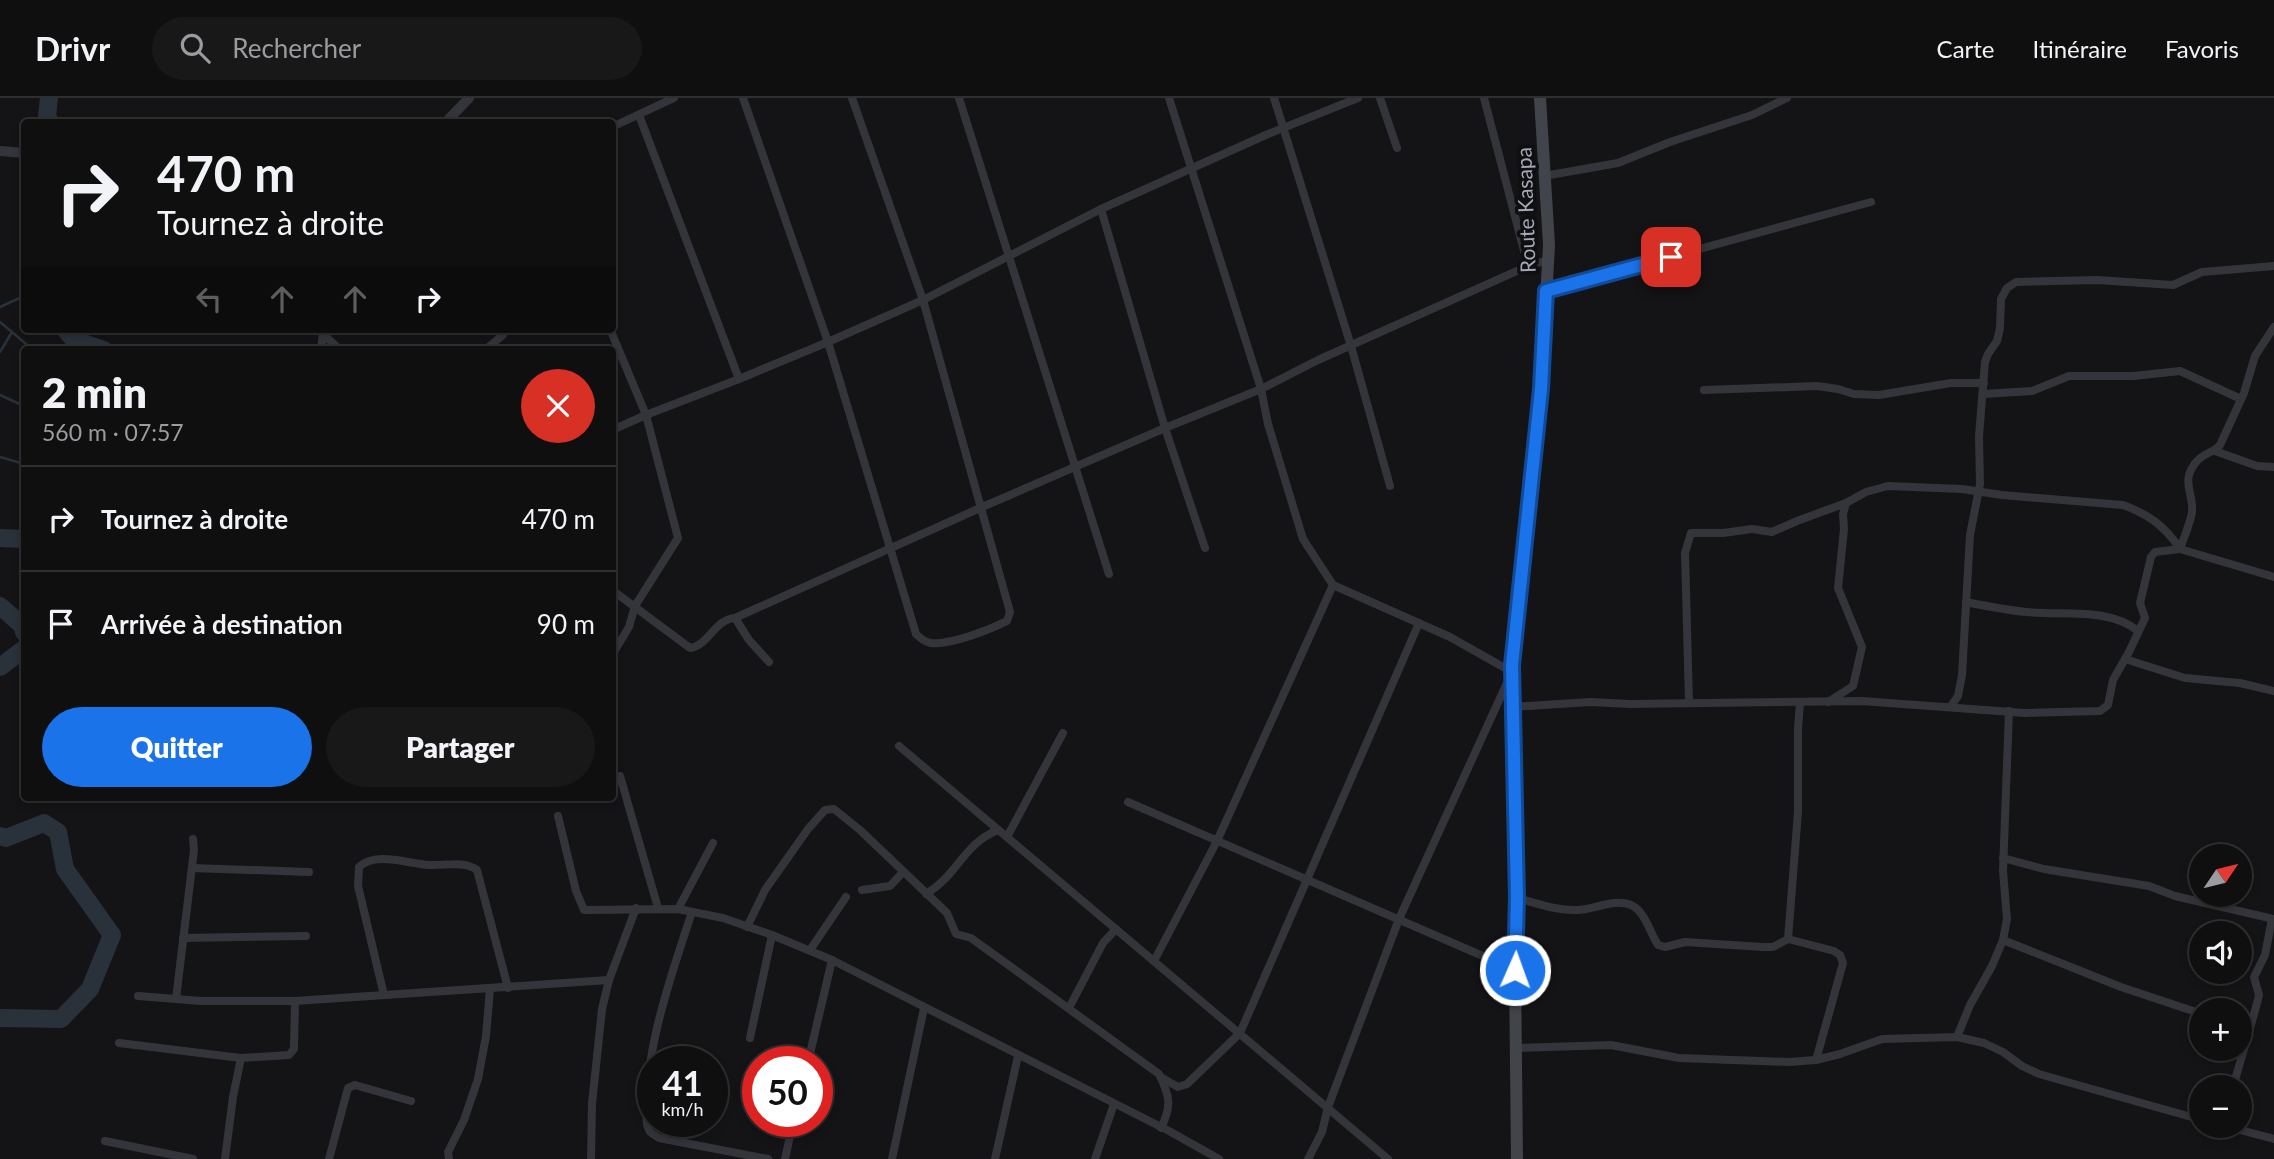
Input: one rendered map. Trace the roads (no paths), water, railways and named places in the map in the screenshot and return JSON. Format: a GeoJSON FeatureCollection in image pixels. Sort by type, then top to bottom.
{"type":"FeatureCollection","features":[{"type":"Feature","properties":{"kind":"main road","name":"Route Kasapa"},"geometry":{"type":"LineString","coordinates":[[1517,1159],[1517,898],[1512,672],[1541,389],[1548,260],[1540,98]]}},
{"type":"Feature","properties":{"kind":"street"},"geometry":{"type":"LineString","coordinates":[[449,119],[470,98]]}},
{"type":"Feature","properties":{"kind":"street"},"geometry":{"type":"LineString","coordinates":[[616,125],[674,98]]}},
{"type":"Feature","properties":{"kind":"street"},"geometry":{"type":"LineString","coordinates":[[743,98],[828,342],[916,634],[931,643],[948,641],[992,629],[1007,621],[1010,612],[923,300],[852,98]]}},
{"type":"Feature","properties":{"kind":"street"},"geometry":{"type":"LineString","coordinates":[[959,98],[1109,574]]}},
{"type":"Feature","properties":{"kind":"street"},"geometry":{"type":"LineString","coordinates":[[1169,98],[1261,389],[1268,424],[1303,538],[1333,584],[1450,637],[1512,672],[1399,919],[1328,1107],[1322,1132],[1308,1159]]}},
{"type":"Feature","properties":{"kind":"street"},"geometry":{"type":"LineString","coordinates":[[1274,98],[1351,346],[1390,486]]}},
{"type":"Feature","properties":{"kind":"street"},"geometry":{"type":"LineString","coordinates":[[616,428],[739,380],[923,300],[1101,209],[1358,98]]}},
{"type":"Feature","properties":{"kind":"street"},"geometry":{"type":"LineString","coordinates":[[1380,98],[1397,148]]}},
{"type":"Feature","properties":{"kind":"street"},"geometry":{"type":"LineString","coordinates":[[1484,98],[1528,266]]}},
{"type":"Feature","properties":{"kind":"street"},"geometry":{"type":"LineString","coordinates":[[1544,176],[1618,163],[1670,142],[1741,120],[1787,98]]}},
{"type":"Feature","properties":{"kind":"street"},"geometry":{"type":"LineString","coordinates":[[639,115],[739,380]]}},
{"type":"Feature","properties":{"kind":"street"},"geometry":{"type":"LineString","coordinates":[[0,151],[21,153]]}},
{"type":"Feature","properties":{"kind":"street"},"geometry":{"type":"LineString","coordinates":[[1546,291],[1871,202]]}},
{"type":"Feature","properties":{"kind":"street"},"geometry":{"type":"LineString","coordinates":[[1101,209],[1165,428],[1205,548]]}},
{"type":"Feature","properties":{"kind":"street"},"geometry":{"type":"LineString","coordinates":[[616,593],[690,648],[700,646],[730,618],[1165,428],[1261,389],[1528,266],[1548,260]]}},
{"type":"Feature","properties":{"kind":"street"},"geometry":{"type":"LineString","coordinates":[[1951,706],[1958,696],[1962,675],[1970,535],[1978,491],[1984,383],[1988,354],[1997,341],[2000,328],[2001,299],[2007,288],[2016,282],[2097,280],[2173,285],[2202,272],[2274,266]]}},
{"type":"Feature","properties":{"kind":"street"},"geometry":{"type":"LineString","coordinates":[[2180,549],[2192,513],[2188,482],[2191,471],[2198,461],[2220,445],[2241,399],[2255,356],[2274,327]]}},
{"type":"Feature","properties":{"kind":"street"},"geometry":{"type":"LineString","coordinates":[[490,346],[503,333]]}},
{"type":"Feature","properties":{"kind":"street"},"geometry":{"type":"LineString","coordinates":[[612,333],[646,415],[678,538],[635,606],[629,627],[616,648]]}},
{"type":"Feature","properties":{"kind":"street"},"geometry":{"type":"LineString","coordinates":[[1983,394],[2032,391],[2069,376],[2133,376],[2179,371],[2241,399]]}},
{"type":"Feature","properties":{"kind":"street"},"geometry":{"type":"LineString","coordinates":[[1704,390],[1817,386],[1854,394],[1879,395],[1951,383],[1984,383]]}},
{"type":"Feature","properties":{"kind":"street"},"geometry":{"type":"LineString","coordinates":[[2215,451],[2257,466],[2274,467]]}},
{"type":"Feature","properties":{"kind":"street"},"geometry":{"type":"LineString","coordinates":[[1689,703],[1685,553],[1691,533],[1752,529],[1772,532],[1846,503],[1866,492],[1888,486],[1978,491],[2123,505],[2138,510],[2168,530],[2180,549]]}},
{"type":"Feature","properties":{"kind":"street"},"geometry":{"type":"LineString","coordinates":[[1827,703],[1853,685],[1862,653],[1838,588],[1846,503]]}},
{"type":"Feature","properties":{"kind":"street"},"geometry":{"type":"LineString","coordinates":[[1512,706],[1590,702],[1862,701],[2009,711],[2100,711],[2111,697],[2113,680],[2145,618],[2140,603],[2151,557],[2155,552],[2180,549],[2274,577]]}},
{"type":"Feature","properties":{"kind":"street"},"geometry":{"type":"LineString","coordinates":[[1154,961],[1217,841],[1333,584]]}},
{"type":"Feature","properties":{"kind":"street"},"geometry":{"type":"LineString","coordinates":[[1966,602],[2027,612],[2092,615],[2125,621],[2138,631]]}},
{"type":"Feature","properties":{"kind":"street"},"geometry":{"type":"LineString","coordinates":[[735,618],[749,640],[769,662]]}},
{"type":"Feature","properties":{"kind":"street"},"geometry":{"type":"LineString","coordinates":[[747,927],[765,890],[808,829],[825,810],[834,809],[860,830],[948,915],[956,934],[971,938],[1148,1066],[1162,1079],[1178,1087],[1187,1084],[1240,1033],[1419,623]]}},
{"type":"Feature","properties":{"kind":"street"},"geometry":{"type":"LineString","coordinates":[[2125,659],[2185,678],[2229,682],[2274,691]]}},
{"type":"Feature","properties":{"kind":"street"},"geometry":{"type":"LineString","coordinates":[[1788,939],[1798,812],[1800,702]]}},
{"type":"Feature","properties":{"kind":"street"},"geometry":{"type":"LineString","coordinates":[[1957,1037],[2003,940],[2007,919],[2003,858],[2009,711]]}},
{"type":"Feature","properties":{"kind":"street"},"geometry":{"type":"LineString","coordinates":[[1007,837],[1063,733]]}},
{"type":"Feature","properties":{"kind":"street"},"geometry":{"type":"LineString","coordinates":[[899,746],[1388,1159]]}},
{"type":"Feature","properties":{"kind":"street"},"geometry":{"type":"LineString","coordinates":[[620,776],[658,908]]}},
{"type":"Feature","properties":{"kind":"street"},"geometry":{"type":"LineString","coordinates":[[1128,802],[1515,970]]}},
{"type":"Feature","properties":{"kind":"street"},"geometry":{"type":"LineString","coordinates":[[558,816],[581,907],[584,909],[678,909],[772,935],[832,960],[1161,1128],[1208,1156],[1219,1159]]}},
{"type":"Feature","properties":{"kind":"street"},"geometry":{"type":"LineString","coordinates":[[926,894],[947,879],[964,854],[978,841],[998,830]]}},
{"type":"Feature","properties":{"kind":"street"},"geometry":{"type":"LineString","coordinates":[[176,999],[193,839]]}},
{"type":"Feature","properties":{"kind":"street"},"geometry":{"type":"LineString","coordinates":[[678,909],[713,843]]}},
{"type":"Feature","properties":{"kind":"street"},"geometry":{"type":"LineString","coordinates":[[2003,858],[2044,869],[2150,886],[2197,902],[2273,919],[2265,956],[2254,976],[2259,995],[2252,1020]]}},
{"type":"Feature","properties":{"kind":"street"},"geometry":{"type":"LineString","coordinates":[[384,995],[358,886],[359,867],[383,860],[431,866],[468,865],[477,870],[508,988]]}},
{"type":"Feature","properties":{"kind":"street"},"geometry":{"type":"LineString","coordinates":[[192,868],[309,872]]}},
{"type":"Feature","properties":{"kind":"street"},"geometry":{"type":"LineString","coordinates":[[862,890],[890,886],[903,872]]}},
{"type":"Feature","properties":{"kind":"street"},"geometry":{"type":"LineString","coordinates":[[810,950],[846,897]]}},
{"type":"Feature","properties":{"kind":"street"},"geometry":{"type":"LineString","coordinates":[[1517,898],[1580,911],[1620,903],[1630,905],[1639,911],[1658,945],[1665,947],[1685,942],[1773,947],[1788,939],[1835,951],[1843,963],[1816,1060]]}},
{"type":"Feature","properties":{"kind":"street"},"geometry":{"type":"LineString","coordinates":[[591,1159],[597,1045],[609,980],[636,908]]}},
{"type":"Feature","properties":{"kind":"street"},"geometry":{"type":"LineString","coordinates":[[692,912],[660,1018],[650,1072],[647,1125],[650,1132],[659,1138],[768,1159]]}},
{"type":"Feature","properties":{"kind":"street"},"geometry":{"type":"LineString","coordinates":[[1069,1008],[1103,943],[1116,929]]}},
{"type":"Feature","properties":{"kind":"street"},"geometry":{"type":"LineString","coordinates":[[750,1038],[772,935]]}},
{"type":"Feature","properties":{"kind":"street"},"geometry":{"type":"LineString","coordinates":[[183,938],[306,936]]}},
{"type":"Feature","properties":{"kind":"street"},"geometry":{"type":"LineString","coordinates":[[2003,940],[2132,991],[2189,1010]]}},
{"type":"Feature","properties":{"kind":"street"},"geometry":{"type":"LineString","coordinates":[[811,1046],[832,960]]}},
{"type":"Feature","properties":{"kind":"street"},"geometry":{"type":"LineString","coordinates":[[138,996],[201,1001],[295,1001],[609,980]]}},
{"type":"Feature","properties":{"kind":"street"},"geometry":{"type":"LineString","coordinates":[[449,1159],[448,1152],[464,1120],[478,1079],[486,1036],[490,989]]}},
{"type":"Feature","properties":{"kind":"street"},"geometry":{"type":"LineString","coordinates":[[120,1043],[241,1058],[289,1055],[294,1049],[295,1001]]}},
{"type":"Feature","properties":{"kind":"street"},"geometry":{"type":"LineString","coordinates":[[892,1159],[925,1008]]}},
{"type":"Feature","properties":{"kind":"street"},"geometry":{"type":"LineString","coordinates":[[1517,1048],[1611,1045],[1679,1058],[1788,1062],[1816,1060],[1882,1039],[1957,1037],[1984,1043],[2039,1074],[2189,1116]]}},
{"type":"Feature","properties":{"kind":"street"},"geometry":{"type":"LineString","coordinates":[[995,1159],[1018,1056]]}},
{"type":"Feature","properties":{"kind":"street"},"geometry":{"type":"LineString","coordinates":[[225,1159],[241,1058]]}},
{"type":"Feature","properties":{"kind":"street"},"geometry":{"type":"LineString","coordinates":[[1161,1128],[1170,1109],[1162,1079]]}},
{"type":"Feature","properties":{"kind":"street"},"geometry":{"type":"LineString","coordinates":[[329,1159],[348,1088],[355,1085],[411,1101]]}},
{"type":"Feature","properties":{"kind":"street"},"geometry":{"type":"LineString","coordinates":[[1095,1159],[1114,1104]]}},
{"type":"Feature","properties":{"kind":"street"},"geometry":{"type":"LineString","coordinates":[[2252,1133],[2274,1139]]}},
{"type":"Feature","properties":{"kind":"street"},"geometry":{"type":"LineString","coordinates":[[785,1159],[790,1137]]}},
{"type":"Feature","properties":{"kind":"street"},"geometry":{"type":"LineString","coordinates":[[105,1140],[193,1159]]}},
{"type":"Feature","properties":{"kind":"waterway"},"geometry":{"type":"LineString","coordinates":[[48,119],[49,98]]}},
{"type":"Feature","properties":{"kind":"waterway"},"geometry":{"type":"LineString","coordinates":[[0,307],[21,297]]}},
{"type":"Feature","properties":{"kind":"waterway"},"geometry":{"type":"LineString","coordinates":[[0,322],[12,332],[0,352]]}},
{"type":"Feature","properties":{"kind":"waterway"},"geometry":{"type":"LineString","coordinates":[[12,332],[28,346]]}},
{"type":"Feature","properties":{"kind":"waterway"},"geometry":{"type":"LineString","coordinates":[[68,333],[74,340],[92,346]]}},
{"type":"Feature","properties":{"kind":"waterway"},"geometry":{"type":"LineString","coordinates":[[0,395],[21,405]]}},
{"type":"Feature","properties":{"kind":"waterway"},"geometry":{"type":"LineString","coordinates":[[0,457],[21,463]]}},
{"type":"Feature","properties":{"kind":"waterway"},"geometry":{"type":"LineString","coordinates":[[0,538],[21,539]]}},
{"type":"Feature","properties":{"kind":"waterway"},"geometry":{"type":"LineString","coordinates":[[0,606],[21,624]]}},
{"type":"Feature","properties":{"kind":"waterway"},"geometry":{"type":"LineString","coordinates":[[0,667],[21,651]]}},
{"type":"Feature","properties":{"kind":"waterway"},"geometry":{"type":"LineString","coordinates":[[0,836],[6,838],[44,823],[58,832],[65,869],[112,935],[90,989],[61,1019],[0,1018]]}}]}
